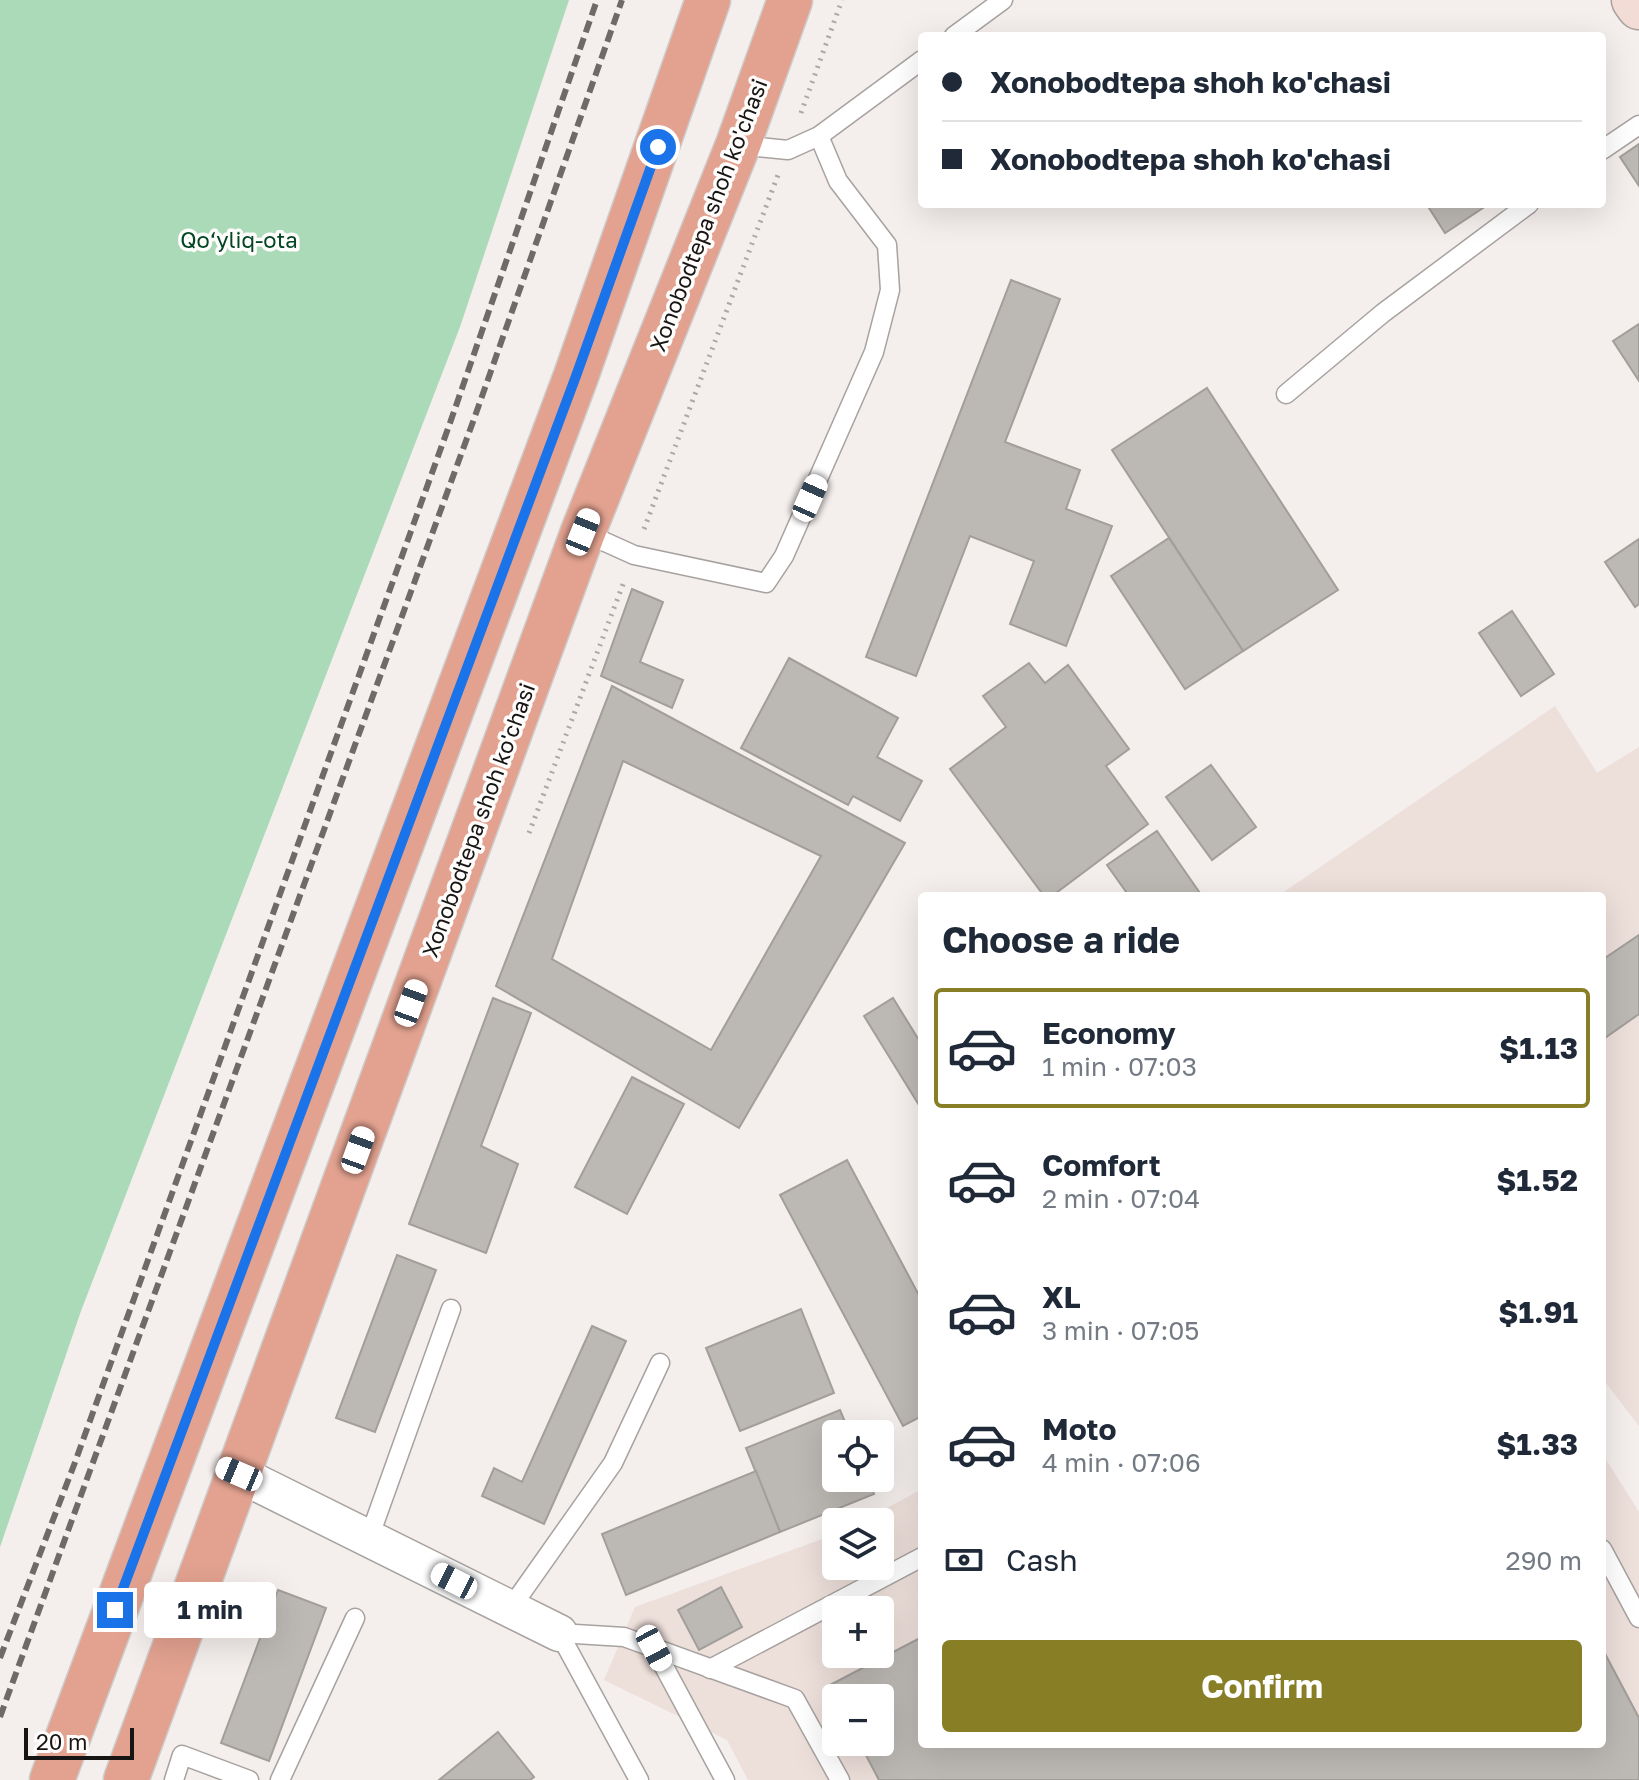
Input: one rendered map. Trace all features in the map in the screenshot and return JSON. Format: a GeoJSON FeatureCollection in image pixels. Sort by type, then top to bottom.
{"type":"FeatureCollection","features":[{"type":"Feature","properties":{"kind":"highway"},"geometry":{"type":"LineString","coordinates":[[52,1780],[576,376],[708,0]]}},
{"type":"Feature","properties":{"kind":"highway","name":"Xonobodtepa shoh ko'chasi"},"geometry":{"type":"LineString","coordinates":[[126,1780],[583,532],[738,145],[790,0]]}},
{"type":"Feature","properties":{"kind":"highway"},"geometry":{"type":"LineString","coordinates":[[176,1448],[239,1474]]}},
{"type":"Feature","properties":{"kind":"main road"},"geometry":{"type":"LineString","coordinates":[[1634,0],[1639,7]]}},
{"type":"Feature","properties":{"kind":"street"},"geometry":{"type":"LineString","coordinates":[[239,1474],[559,1633]]}},
{"type":"Feature","properties":{"kind":"lane"},"geometry":{"type":"LineString","coordinates":[[959,32],[1003,0]]}},
{"type":"Feature","properties":{"kind":"lane"},"geometry":{"type":"LineString","coordinates":[[738,145],[788,150],[819,136],[918,63]]}},
{"type":"Feature","properties":{"kind":"lane"},"geometry":{"type":"LineString","coordinates":[[1606,147],[1639,125]]}},
{"type":"Feature","properties":{"kind":"lane"},"geometry":{"type":"LineString","coordinates":[[583,532],[634,555],[766,583],[784,556],[874,352],[890,290],[887,245],[838,181],[819,136]]}},
{"type":"Feature","properties":{"kind":"lane"},"geometry":{"type":"LineString","coordinates":[[1286,394],[1383,313],[1524,208]]}},
{"type":"Feature","properties":{"kind":"lane"},"geometry":{"type":"LineString","coordinates":[[369,1538],[451,1309]]}},
{"type":"Feature","properties":{"kind":"lane"},"geometry":{"type":"LineString","coordinates":[[510,1609],[613,1463],[660,1363]]}},
{"type":"Feature","properties":{"kind":"lane"},"geometry":{"type":"LineString","coordinates":[[1606,1556],[1639,1618]]}},
{"type":"Feature","properties":{"kind":"lane"},"geometry":{"type":"LineString","coordinates":[[710,1669],[918,1559]]}},
{"type":"Feature","properties":{"kind":"lane"},"geometry":{"type":"LineString","coordinates":[[280,1780],[355,1618]]}},
{"type":"Feature","properties":{"kind":"lane"},"geometry":{"type":"LineString","coordinates":[[559,1633],[624,1637],[795,1699],[840,1780]]}},
{"type":"Feature","properties":{"kind":"lane"},"geometry":{"type":"LineString","coordinates":[[559,1633],[639,1780]]}},
{"type":"Feature","properties":{"kind":"lane"},"geometry":{"type":"LineString","coordinates":[[654,1648],[725,1780]]}},
{"type":"Feature","properties":{"kind":"lane"},"geometry":{"type":"LineString","coordinates":[[174,1780],[182,1755],[249,1780]]}},
{"type":"Feature","properties":{"kind":"path"},"geometry":{"type":"LineString","coordinates":[[529,833],[842,0]]}},
{"type":"Feature","properties":{"kind":"shaded area"},"geometry":{"type":"Polygon","coordinates":[[[1555,706],[1597,773],[1639,747],[1639,1426],[1606,1383],[1606,892],[1284,892],[1555,706]]]}},
{"type":"Feature","properties":{"kind":"shaded area"},"geometry":{"type":"Polygon","coordinates":[[[1606,1459],[1639,1512],[1639,1780],[748,1780],[727,1740],[604,1680],[635,1607],[822,1539],[822,1580],[894,1580],[894,1508],[887,1508],[918,1491],[918,1748],[1606,1748],[1606,1459]]]}},
{"type":"Feature","properties":{"kind":"green space","name":"Qo‘yliq-ota"},"geometry":{"type":"Polygon","coordinates":[[[0,0],[569,0],[460,327],[81,1311],[0,1547],[0,0]]]}},
{"type":"Feature","properties":{"kind":"building"},"geometry":{"type":"Polygon","coordinates":[[[1639,144],[1639,186],[1620,157],[1639,144]]]}},
{"type":"Feature","properties":{"kind":"building"},"geometry":{"type":"Polygon","coordinates":[[[1429,208],[1483,208],[1445,233],[1429,208]]]}},
{"type":"Feature","properties":{"kind":"building"},"geometry":{"type":"Polygon","coordinates":[[[1011,280],[1060,299],[1005,442],[1080,470],[1066,509],[1112,526],[1066,646],[1010,624],[1034,561],[970,536],[916,676],[866,657],[1011,280]]]}},
{"type":"Feature","properties":{"kind":"building"},"geometry":{"type":"Polygon","coordinates":[[[1639,324],[1639,381],[1613,341],[1639,324]]]}},
{"type":"Feature","properties":{"kind":"building"},"geometry":{"type":"Polygon","coordinates":[[[1207,388],[1338,590],[1243,651],[1112,450],[1207,388]]]}},
{"type":"Feature","properties":{"kind":"building"},"geometry":{"type":"Polygon","coordinates":[[[1169,538],[1243,651],[1185,689],[1111,576],[1169,538]]]}},
{"type":"Feature","properties":{"kind":"building"},"geometry":{"type":"Polygon","coordinates":[[[1639,539],[1639,604],[1635,607],[1605,562],[1639,539]]]}},
{"type":"Feature","properties":{"kind":"building"},"geometry":{"type":"Polygon","coordinates":[[[632,589],[663,602],[640,662],[683,680],[672,708],[601,676],[632,589]]]}},
{"type":"Feature","properties":{"kind":"building"},"geometry":{"type":"Polygon","coordinates":[[[1512,611],[1554,674],[1521,696],[1479,633],[1512,611]]]}},
{"type":"Feature","properties":{"kind":"building"},"geometry":{"type":"Polygon","coordinates":[[[789,658],[898,718],[877,757],[922,781],[900,821],[853,796],[848,805],[741,748],[789,658]]]}},
{"type":"Feature","properties":{"kind":"building"},"geometry":{"type":"Polygon","coordinates":[[[1029,663],[1045,683],[1068,665],[1129,749],[1106,766],[1148,824],[1057,892],[1041,892],[950,769],[1006,727],[983,696],[1029,663]]]}},
{"type":"Feature","properties":{"kind":"building"},"geometry":{"type":"Polygon","coordinates":[[[612,686],[905,843],[739,1128],[496,986],[612,686]],[[623,761],[552,959],[711,1050],[821,856],[623,761]]]}},
{"type":"Feature","properties":{"kind":"building"},"geometry":{"type":"Polygon","coordinates":[[[1211,765],[1256,827],[1212,860],[1166,797],[1211,765]]]}},
{"type":"Feature","properties":{"kind":"building"},"geometry":{"type":"Polygon","coordinates":[[[1157,831],[1199,892],[1126,892],[1107,865],[1157,831]]]}},
{"type":"Feature","properties":{"kind":"building"},"geometry":{"type":"Polygon","coordinates":[[[1639,935],[1639,1014],[1606,1037],[1606,957],[1639,935]]]}},
{"type":"Feature","properties":{"kind":"building"},"geometry":{"type":"Polygon","coordinates":[[[493,998],[531,1013],[481,1146],[518,1164],[486,1253],[409,1224],[493,998]]]}},
{"type":"Feature","properties":{"kind":"building"},"geometry":{"type":"Polygon","coordinates":[[[893,998],[918,1039],[918,1104],[864,1016],[893,998]]]}},
{"type":"Feature","properties":{"kind":"building"},"geometry":{"type":"Polygon","coordinates":[[[632,1077],[684,1104],[627,1214],[575,1187],[632,1077]]]}},
{"type":"Feature","properties":{"kind":"building"},"geometry":{"type":"Polygon","coordinates":[[[847,1160],[918,1293],[918,1418],[903,1426],[780,1195],[847,1160]]]}},
{"type":"Feature","properties":{"kind":"building"},"geometry":{"type":"Polygon","coordinates":[[[397,1255],[436,1270],[375,1432],[336,1418],[397,1255]]]}},
{"type":"Feature","properties":{"kind":"building"},"geometry":{"type":"Polygon","coordinates":[[[801,1309],[834,1393],[740,1431],[706,1348],[801,1309]]]}},
{"type":"Feature","properties":{"kind":"building"},"geometry":{"type":"Polygon","coordinates":[[[592,1326],[626,1341],[544,1524],[482,1496],[494,1468],[522,1482],[592,1326]]]}},
{"type":"Feature","properties":{"kind":"building"},"geometry":{"type":"Polygon","coordinates":[[[840,1410],[844,1420],[822,1420],[822,1492],[874,1494],[839,1508],[822,1508],[822,1515],[780,1532],[746,1448],[840,1410]]]}},
{"type":"Feature","properties":{"kind":"building"},"geometry":{"type":"Polygon","coordinates":[[[756,1471],[780,1532],[626,1595],[602,1534],[756,1471]]]}},
{"type":"Feature","properties":{"kind":"building"},"geometry":{"type":"Polygon","coordinates":[[[721,1587],[742,1627],[699,1650],[678,1610],[721,1587]]]}},
{"type":"Feature","properties":{"kind":"building"},"geometry":{"type":"Polygon","coordinates":[[[278,1590],[326,1608],[269,1761],[221,1743],[278,1590]]]}},
{"type":"Feature","properties":{"kind":"building"},"geometry":{"type":"Polygon","coordinates":[[[918,1639],[918,1748],[1606,1748],[1606,1656],[1639,1718],[1639,1780],[879,1780],[866,1756],[894,1756],[894,1684],[832,1684],[863,1668],[894,1668],[894,1652],[918,1639]]]}},
{"type":"Feature","properties":{"kind":"building"},"geometry":{"type":"Polygon","coordinates":[[[498,1732],[534,1777],[530,1780],[439,1780],[498,1732]]]}},
{"type":"Feature","properties":{"kind":"railway"},"geometry":{"type":"LineString","coordinates":[[0,1658],[74,1465],[450,423],[597,0]]}},
{"type":"Feature","properties":{"kind":"railway"},"geometry":{"type":"LineString","coordinates":[[0,1717],[474,419],[622,0]]}},
{"type":"Feature","properties":{"kind":"route"},"geometry":{"type":"LineString","coordinates":[[115,1610],[576,376],[658,147]]}}]}
